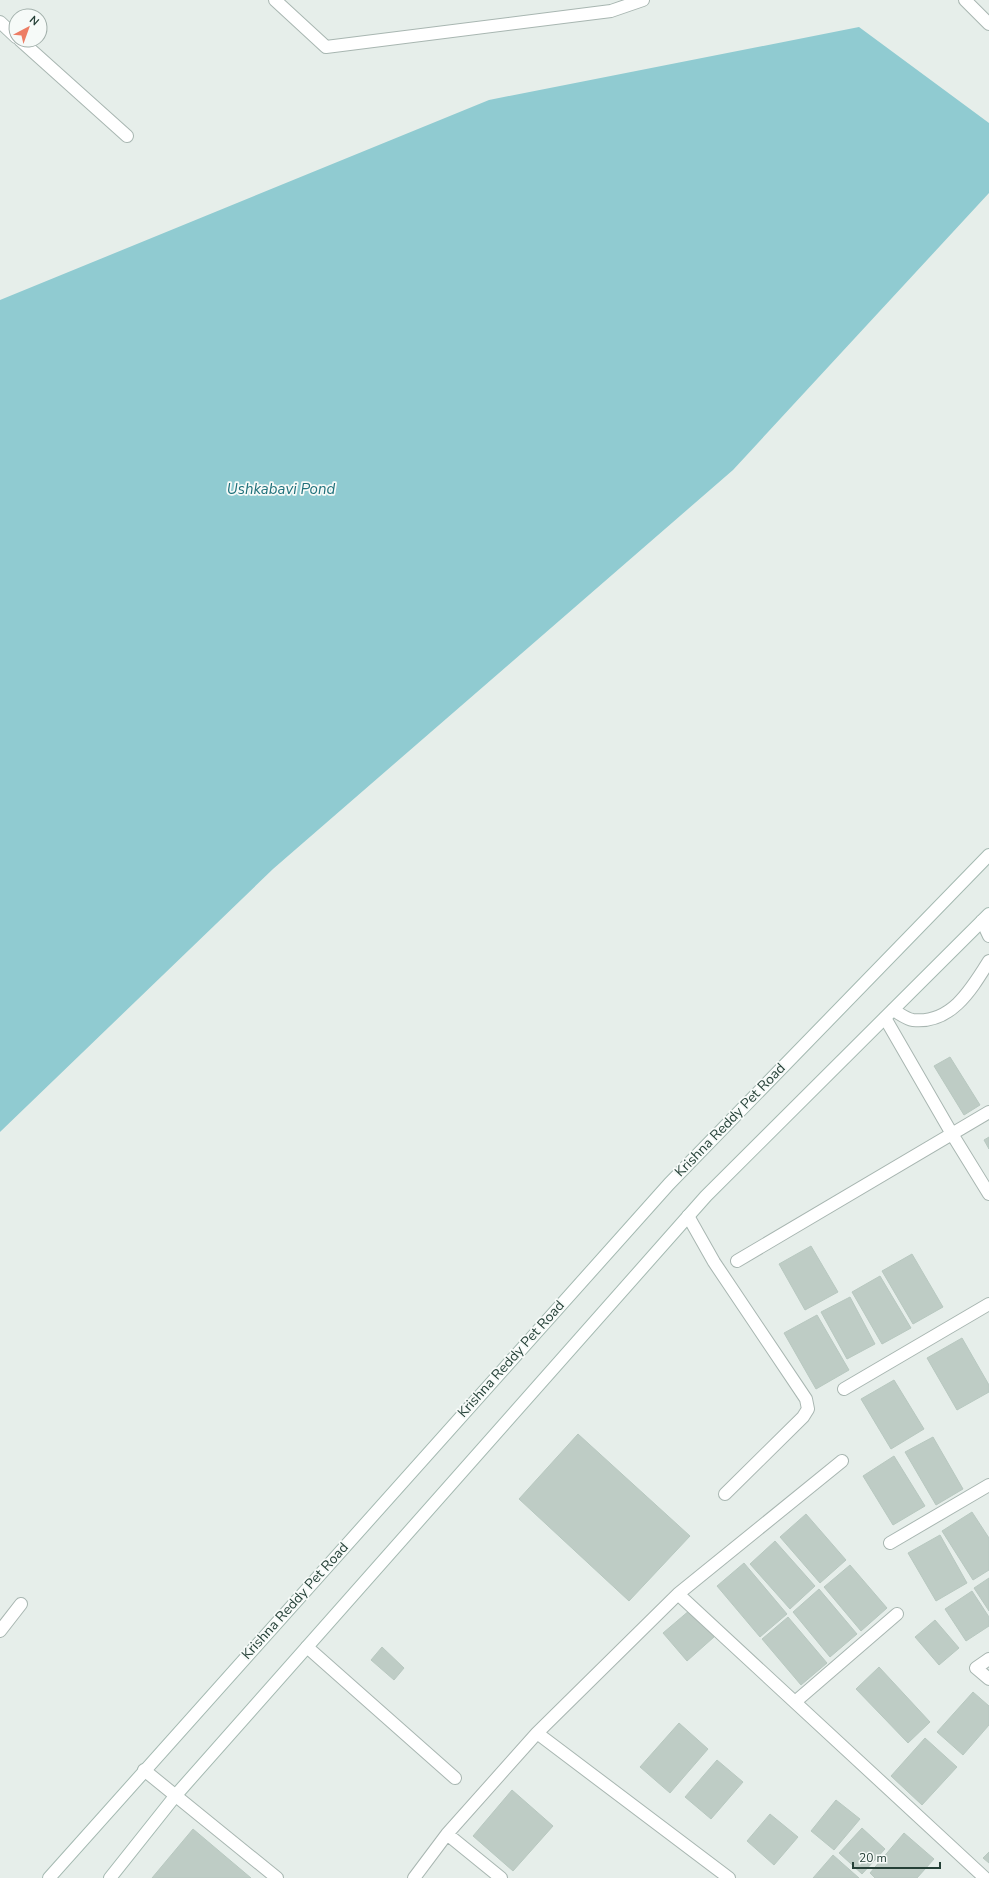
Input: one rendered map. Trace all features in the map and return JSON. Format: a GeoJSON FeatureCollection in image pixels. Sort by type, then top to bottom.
{"type":"FeatureCollection","features":[{"type":"Feature","properties":{"kind":"street"},"geometry":{"type":"LineString","coordinates":[[275,0],[326,47],[611,11],[643,0]]}},
{"type":"Feature","properties":{"kind":"street"},"geometry":{"type":"LineString","coordinates":[[965,0],[989,24]]}},
{"type":"Feature","properties":{"kind":"street"},"geometry":{"type":"LineString","coordinates":[[0,22],[8,29]]}},
{"type":"Feature","properties":{"kind":"street"},"geometry":{"type":"LineString","coordinates":[[29,48],[127,136]]}},
{"type":"Feature","properties":{"kind":"street","name":"Krishna Reddy Pet Road"},"geometry":{"type":"LineString","coordinates":[[49,1878],[668,1184],[989,854]]}},
{"type":"Feature","properties":{"kind":"street"},"geometry":{"type":"LineString","coordinates":[[986,918],[989,936]]}},
{"type":"Feature","properties":{"kind":"street"},"geometry":{"type":"LineString","coordinates":[[110,1878],[176,1795],[688,1216],[986,918]]}},
{"type":"Feature","properties":{"kind":"street"},"geometry":{"type":"LineString","coordinates":[[889,1014],[911,1020],[932,1020],[952,1010],[975,983],[989,961]]}},
{"type":"Feature","properties":{"kind":"street"},"geometry":{"type":"LineString","coordinates":[[889,1014],[952,1134],[989,1194]]}},
{"type":"Feature","properties":{"kind":"street"},"geometry":{"type":"LineString","coordinates":[[737,1261],[989,1112]]}},
{"type":"Feature","properties":{"kind":"street"},"geometry":{"type":"LineString","coordinates":[[688,1216],[714,1262],[806,1399],[808,1409],[803,1417],[725,1494]]}},
{"type":"Feature","properties":{"kind":"street"},"geometry":{"type":"LineString","coordinates":[[844,1389],[989,1304]]}},
{"type":"Feature","properties":{"kind":"street"},"geometry":{"type":"LineString","coordinates":[[414,1878],[447,1834],[537,1733],[678,1594],[842,1461]]}},
{"type":"Feature","properties":{"kind":"street"},"geometry":{"type":"LineString","coordinates":[[890,1543],[989,1484]]}},
{"type":"Feature","properties":{"kind":"street"},"geometry":{"type":"LineString","coordinates":[[678,1594],[985,1878]]}},
{"type":"Feature","properties":{"kind":"street"},"geometry":{"type":"LineString","coordinates":[[0,1631],[21,1604]]}},
{"type":"Feature","properties":{"kind":"street"},"geometry":{"type":"LineString","coordinates":[[795,1702],[897,1614]]}},
{"type":"Feature","properties":{"kind":"street"},"geometry":{"type":"LineString","coordinates":[[307,1647],[455,1778]]}},
{"type":"Feature","properties":{"kind":"street"},"geometry":{"type":"LineString","coordinates":[[989,1659],[976,1668],[989,1679]]}},
{"type":"Feature","properties":{"kind":"street"},"geometry":{"type":"LineString","coordinates":[[537,1733],[729,1878]]}},
{"type":"Feature","properties":{"kind":"street"},"geometry":{"type":"LineString","coordinates":[[144,1770],[277,1878]]}},
{"type":"Feature","properties":{"kind":"street"},"geometry":{"type":"LineString","coordinates":[[447,1834],[500,1878]]}},
{"type":"Feature","properties":{"kind":"water","name":"Ushkabavi Pond"},"geometry":{"type":"Polygon","coordinates":[[[859,27],[989,123],[989,193],[733,470],[273,869],[0,1132],[0,300],[489,100],[859,27]]]}},
{"type":"Feature","properties":{"kind":"building"},"geometry":{"type":"Polygon","coordinates":[[[950,1057],[980,1105],[964,1115],[934,1066],[950,1057]]]}},
{"type":"Feature","properties":{"kind":"building"},"geometry":{"type":"Polygon","coordinates":[[[989,1137],[989,1149],[984,1140],[989,1137]]]}},
{"type":"Feature","properties":{"kind":"building"},"geometry":{"type":"Polygon","coordinates":[[[811,1246],[838,1292],[805,1310],[779,1264],[811,1246]]]}},
{"type":"Feature","properties":{"kind":"building"},"geometry":{"type":"Polygon","coordinates":[[[912,1254],[943,1307],[913,1324],[882,1271],[912,1254]]]}},
{"type":"Feature","properties":{"kind":"building"},"geometry":{"type":"Polygon","coordinates":[[[880,1276],[911,1328],[882,1344],[852,1292],[880,1276]]]}},
{"type":"Feature","properties":{"kind":"building"},"geometry":{"type":"Polygon","coordinates":[[[850,1297],[875,1344],[847,1359],[821,1312],[850,1297]]]}},
{"type":"Feature","properties":{"kind":"building"},"geometry":{"type":"Polygon","coordinates":[[[817,1315],[849,1370],[816,1389],[784,1333],[817,1315]]]}},
{"type":"Feature","properties":{"kind":"building"},"geometry":{"type":"Polygon","coordinates":[[[962,1338],[989,1385],[989,1392],[957,1410],[927,1358],[962,1338]]]}},
{"type":"Feature","properties":{"kind":"building"},"geometry":{"type":"Polygon","coordinates":[[[894,1380],[924,1429],[891,1449],[861,1399],[894,1380]]]}},
{"type":"Feature","properties":{"kind":"building"},"geometry":{"type":"Polygon","coordinates":[[[578,1434],[690,1536],[629,1601],[519,1499],[578,1434]]]}},
{"type":"Feature","properties":{"kind":"building"},"geometry":{"type":"Polygon","coordinates":[[[933,1437],[963,1489],[936,1505],[905,1452],[933,1437]]]}},
{"type":"Feature","properties":{"kind":"building"},"geometry":{"type":"Polygon","coordinates":[[[894,1456],[925,1506],[893,1525],[863,1476],[894,1456]]]}},
{"type":"Feature","properties":{"kind":"building"},"geometry":{"type":"Polygon","coordinates":[[[972,1512],[989,1538],[989,1570],[973,1580],[942,1531],[972,1512]]]}},
{"type":"Feature","properties":{"kind":"building"},"geometry":{"type":"Polygon","coordinates":[[[806,1514],[846,1560],[820,1583],[780,1537],[806,1514]]]}},
{"type":"Feature","properties":{"kind":"building"},"geometry":{"type":"Polygon","coordinates":[[[940,1535],[967,1583],[936,1601],[908,1553],[940,1535]]]}},
{"type":"Feature","properties":{"kind":"building"},"geometry":{"type":"Polygon","coordinates":[[[775,1541],[815,1586],[790,1609],[750,1564],[775,1541]]]}},
{"type":"Feature","properties":{"kind":"building"},"geometry":{"type":"Polygon","coordinates":[[[744,1563],[787,1614],[760,1637],[717,1586],[744,1563]]]}},
{"type":"Feature","properties":{"kind":"building"},"geometry":{"type":"Polygon","coordinates":[[[850,1565],[887,1608],[861,1631],[824,1587],[850,1565]]]}},
{"type":"Feature","properties":{"kind":"building"},"geometry":{"type":"Polygon","coordinates":[[[989,1578],[989,1611],[974,1588],[989,1578]]]}},
{"type":"Feature","properties":{"kind":"building"},"geometry":{"type":"Polygon","coordinates":[[[819,1589],[857,1634],[830,1657],[793,1612],[819,1589]]]}},
{"type":"Feature","properties":{"kind":"building"},"geometry":{"type":"Polygon","coordinates":[[[972,1591],[989,1617],[989,1626],[966,1641],[945,1609],[972,1591]]]}},
{"type":"Feature","properties":{"kind":"building"},"geometry":{"type":"Polygon","coordinates":[[[690,1610],[714,1637],[687,1661],[663,1633],[690,1610]]]}},
{"type":"Feature","properties":{"kind":"building"},"geometry":{"type":"Polygon","coordinates":[[[788,1617],[827,1663],[801,1685],[762,1639],[788,1617]]]}},
{"type":"Feature","properties":{"kind":"building"},"geometry":{"type":"Polygon","coordinates":[[[935,1620],[959,1648],[939,1665],[915,1637],[935,1620]]]}},
{"type":"Feature","properties":{"kind":"building"},"geometry":{"type":"Polygon","coordinates":[[[382,1647],[404,1668],[394,1680],[371,1660],[382,1647]]]}},
{"type":"Feature","properties":{"kind":"building"},"geometry":{"type":"Polygon","coordinates":[[[879,1667],[930,1722],[908,1743],[856,1689],[879,1667]]]}},
{"type":"Feature","properties":{"kind":"building"},"geometry":{"type":"Polygon","coordinates":[[[973,1692],[989,1706],[989,1725],[963,1755],[937,1732],[973,1692]]]}},
{"type":"Feature","properties":{"kind":"building"},"geometry":{"type":"Polygon","coordinates":[[[679,1723],[708,1749],[670,1793],[640,1767],[679,1723]]]}},
{"type":"Feature","properties":{"kind":"building"},"geometry":{"type":"Polygon","coordinates":[[[925,1738],[957,1767],[922,1805],[891,1776],[925,1738]]]}},
{"type":"Feature","properties":{"kind":"building"},"geometry":{"type":"Polygon","coordinates":[[[717,1760],[743,1782],[711,1819],[685,1797],[717,1760]]]}},
{"type":"Feature","properties":{"kind":"building"},"geometry":{"type":"Polygon","coordinates":[[[512,1790],[553,1826],[513,1871],[473,1836],[512,1790]]]}},
{"type":"Feature","properties":{"kind":"building"},"geometry":{"type":"Polygon","coordinates":[[[836,1800],[860,1819],[834,1850],[811,1831],[836,1800]]]}},
{"type":"Feature","properties":{"kind":"building"},"geometry":{"type":"Polygon","coordinates":[[[770,1814],[798,1837],[774,1865],[747,1841],[770,1814]]]}},
{"type":"Feature","properties":{"kind":"building"},"geometry":{"type":"Polygon","coordinates":[[[862,1828],[885,1849],[862,1874],[839,1853],[862,1828]]]}},
{"type":"Feature","properties":{"kind":"building"},"geometry":{"type":"Polygon","coordinates":[[[193,1829],[251,1878],[152,1878],[193,1829]]]}},
{"type":"Feature","properties":{"kind":"building"},"geometry":{"type":"Polygon","coordinates":[[[904,1833],[934,1859],[917,1878],[875,1878],[870,1873],[904,1833]]]}},
{"type":"Feature","properties":{"kind":"building"},"geometry":{"type":"Polygon","coordinates":[[[989,1852],[989,1863],[983,1858],[989,1852]]]}},
{"type":"Feature","properties":{"kind":"building"},"geometry":{"type":"Polygon","coordinates":[[[833,1855],[859,1878],[813,1878],[833,1855]]]}}]}
